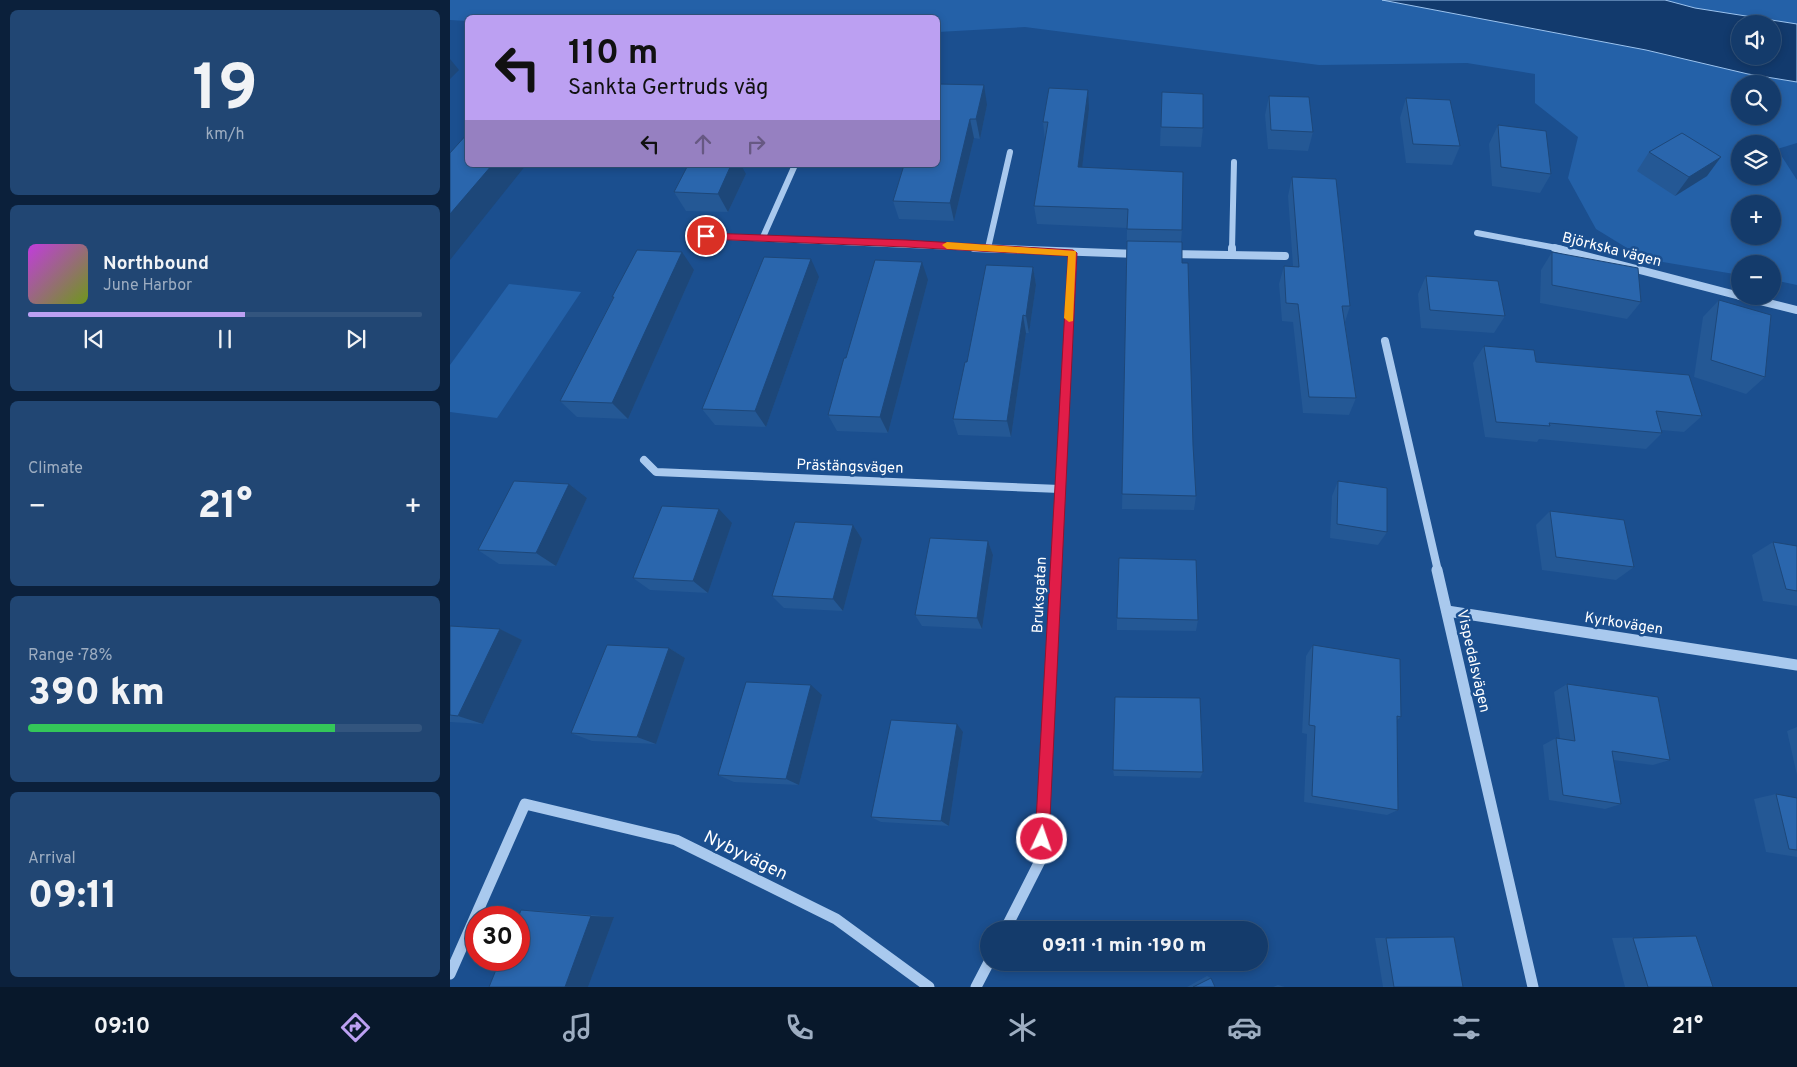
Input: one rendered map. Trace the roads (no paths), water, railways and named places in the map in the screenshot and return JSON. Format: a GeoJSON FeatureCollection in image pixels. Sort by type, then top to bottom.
{"type":"FeatureCollection","features":[{"type":"Feature","properties":{"kind":"street"},"geometry":{"type":"LineString","coordinates":[[988,248],[1010,152]]}},
{"type":"Feature","properties":{"kind":"street"},"geometry":{"type":"LineString","coordinates":[[1232,256],[1234,162]]}},
{"type":"Feature","properties":{"kind":"street"},"geometry":{"type":"LineString","coordinates":[[763,238],[794,167]]}},
{"type":"Feature","properties":{"kind":"street","name":"Björkska vägen"},"geometry":{"type":"LineString","coordinates":[[1477,233],[1570,251],[1731,294]]}},
{"type":"Feature","properties":{"kind":"street"},"geometry":{"type":"LineString","coordinates":[[706,236],[1073,253],[1142,254]]}},
{"type":"Feature","properties":{"kind":"street","name":"Bruksgatan"},"geometry":{"type":"LineString","coordinates":[[1010,921],[1041,859],[1073,253]]}},
{"type":"Feature","properties":{"kind":"street"},"geometry":{"type":"LineString","coordinates":[[1162,254],[1285,256]]}},
{"type":"Feature","properties":{"kind":"street","name":"Björkska vägen"},"geometry":{"type":"LineString","coordinates":[[1777,305],[1797,310]]}},
{"type":"Feature","properties":{"kind":"street","name":"Vispedalsvägen"},"geometry":{"type":"LineString","coordinates":[[1385,341],[1533,987]]}},
{"type":"Feature","properties":{"kind":"street","name":"Prästängsvägen"},"geometry":{"type":"LineString","coordinates":[[644,460],[656,472],[1060,489]]}},
{"type":"Feature","properties":{"kind":"street","name":"Kyrkovägen"},"geometry":{"type":"LineString","coordinates":[[1447,611],[1797,665]]}},
{"type":"Feature","properties":{"kind":"street","name":"Nybyvägen"},"geometry":{"type":"LineString","coordinates":[[450,974],[525,804],[676,840],[836,919],[929,987]]}},
{"type":"Feature","properties":{"kind":"street"},"geometry":{"type":"LineString","coordinates":[[976,987],[984,971]]}}]}
